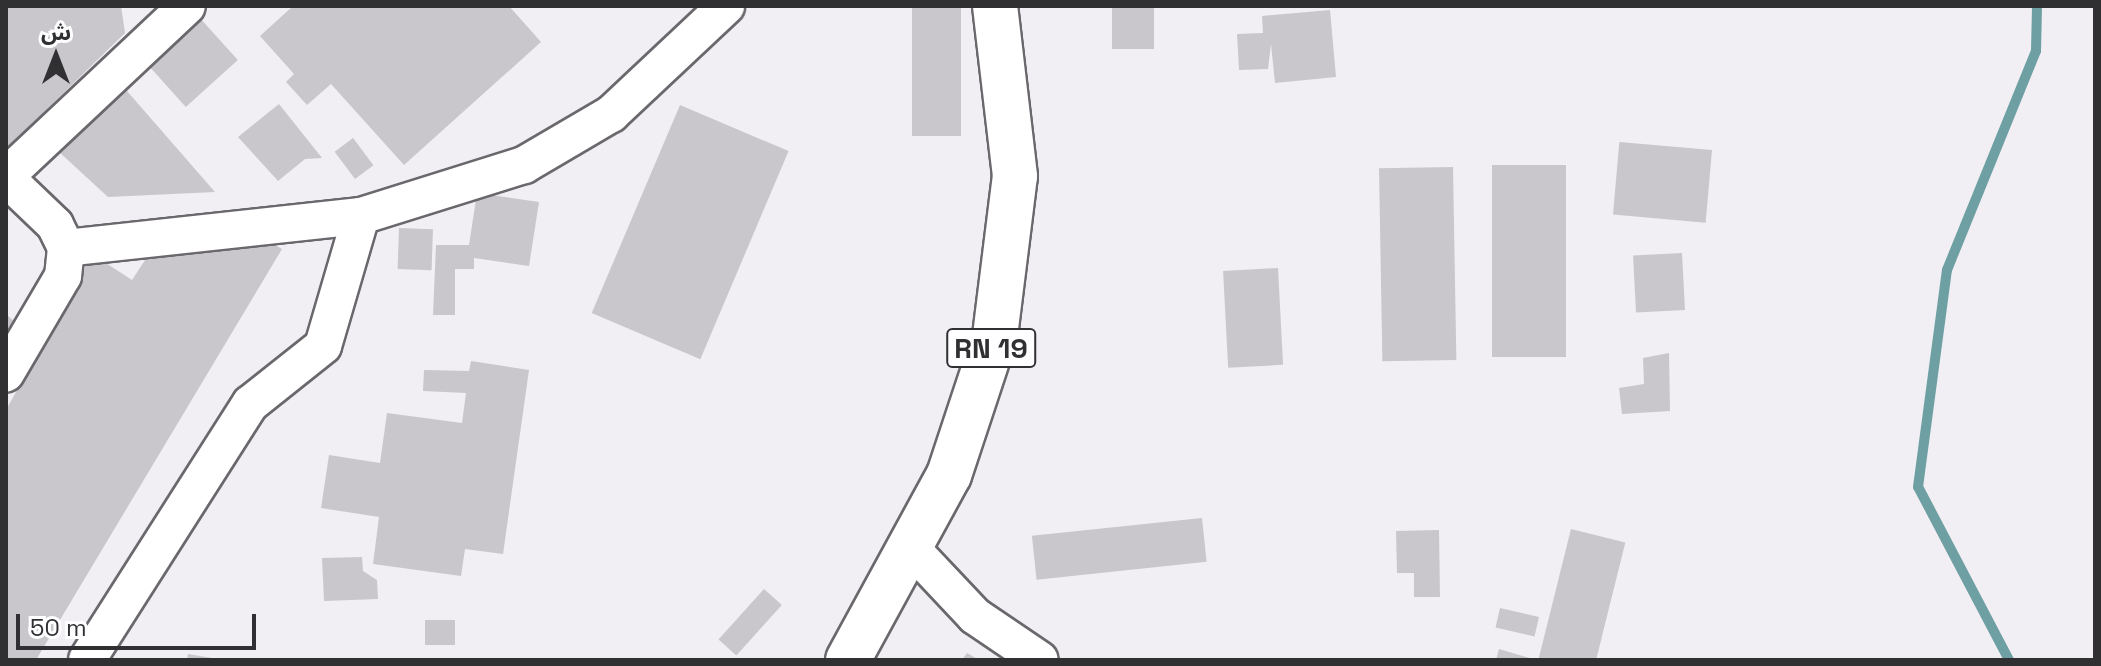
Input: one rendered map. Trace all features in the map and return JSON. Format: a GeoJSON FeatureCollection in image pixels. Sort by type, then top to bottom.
{"type":"FeatureCollection","features":[{"type":"Feature","properties":{"kind":"main road","name":"RN 19"},"geometry":{"type":"LineString","coordinates":[[848,660],[949,475],[995,336],[1015,176],[995,6]]}},
{"type":"Feature","properties":{"kind":"street"},"geometry":{"type":"LineString","coordinates":[[6,373],[63,276],[66,248],[55,225],[6,177],[187,6]]}},
{"type":"Feature","properties":{"kind":"street"},"geometry":{"type":"LineString","coordinates":[[66,248],[361,216],[466,186],[549,151],[611,114],[726,6]]}},
{"type":"Feature","properties":{"kind":"street"},"geometry":{"type":"LineString","coordinates":[[87,660],[250,404],[323,346],[361,216]]}},
{"type":"Feature","properties":{"kind":"street"},"geometry":{"type":"LineString","coordinates":[[910,547],[975,616],[1040,660]]}},
{"type":"Feature","properties":{"kind":"building"},"geometry":{"type":"Polygon","coordinates":[[[6,6],[121,6],[125,33],[6,149],[6,6]]]}},
{"type":"Feature","properties":{"kind":"building"},"geometry":{"type":"Polygon","coordinates":[[[293,6],[509,6],[541,42],[404,165],[331,84],[307,105],[286,82],[294,74],[260,36],[293,6]]]}},
{"type":"Feature","properties":{"kind":"building"},"geometry":{"type":"Polygon","coordinates":[[[912,6],[961,6],[961,136],[912,136],[912,6]]]}},
{"type":"Feature","properties":{"kind":"building"},"geometry":{"type":"Polygon","coordinates":[[[1112,6],[1154,6],[1154,49],[1112,49],[1112,6]]]}},
{"type":"Feature","properties":{"kind":"building"},"geometry":{"type":"Polygon","coordinates":[[[1330,10],[1336,77],[1275,83],[1271,44],[1268,69],[1239,70],[1237,34],[1263,33],[1262,16],[1330,10]]]}},
{"type":"Feature","properties":{"kind":"building"},"geometry":{"type":"Polygon","coordinates":[[[199,17],[238,60],[186,107],[147,64],[199,17]]]}},
{"type":"Feature","properties":{"kind":"building"},"geometry":{"type":"Polygon","coordinates":[[[127,91],[215,192],[108,197],[58,151],[127,91]]]}},
{"type":"Feature","properties":{"kind":"building"},"geometry":{"type":"Polygon","coordinates":[[[279,104],[322,158],[305,159],[278,181],[238,137],[279,104]]]}},
{"type":"Feature","properties":{"kind":"building"},"geometry":{"type":"Polygon","coordinates":[[[680,105],[789,151],[700,359],[592,313],[680,105]]]}},
{"type":"Feature","properties":{"kind":"building"},"geometry":{"type":"Polygon","coordinates":[[[353,138],[373,165],[355,179],[335,152],[353,138]]]}},
{"type":"Feature","properties":{"kind":"building"},"geometry":{"type":"Polygon","coordinates":[[[1619,142],[1712,150],[1706,223],[1613,215],[1619,142]]]}},
{"type":"Feature","properties":{"kind":"building"},"geometry":{"type":"Polygon","coordinates":[[[1492,165],[1566,165],[1566,357],[1492,357],[1492,165]]]}},
{"type":"Feature","properties":{"kind":"building"},"geometry":{"type":"Polygon","coordinates":[[[1453,167],[1456,360],[1382,361],[1379,168],[1453,167]]]}},
{"type":"Feature","properties":{"kind":"building"},"geometry":{"type":"Polygon","coordinates":[[[477,193],[539,202],[529,266],[474,258],[474,269],[455,269],[455,315],[433,315],[436,245],[469,245],[477,193]]]}},
{"type":"Feature","properties":{"kind":"building"},"geometry":{"type":"Polygon","coordinates":[[[399,228],[433,229],[432,270],[398,269],[399,228]]]}},
{"type":"Feature","properties":{"kind":"building"},"geometry":{"type":"Polygon","coordinates":[[[253,232],[282,249],[36,660],[6,660],[6,410],[92,254],[132,280],[151,251],[253,232]]]}},
{"type":"Feature","properties":{"kind":"building"},"geometry":{"type":"Polygon","coordinates":[[[1682,253],[1685,310],[1636,312],[1633,256],[1682,253]]]}},
{"type":"Feature","properties":{"kind":"building"},"geometry":{"type":"Polygon","coordinates":[[[1278,268],[1283,365],[1228,368],[1223,271],[1278,268]]]}},
{"type":"Feature","properties":{"kind":"building"},"geometry":{"type":"Polygon","coordinates":[[[6,314],[19,326],[6,347],[6,314]]]}},
{"type":"Feature","properties":{"kind":"building"},"geometry":{"type":"Polygon","coordinates":[[[1669,353],[1670,411],[1622,414],[1619,388],[1644,384],[1643,358],[1669,353]]]}},
{"type":"Feature","properties":{"kind":"building"},"geometry":{"type":"Polygon","coordinates":[[[471,361],[529,370],[503,554],[465,549],[461,576],[373,564],[379,517],[321,508],[329,455],[380,463],[387,413],[462,423],[466,393],[423,391],[424,370],[469,371],[471,361]]]}},
{"type":"Feature","properties":{"kind":"building"},"geometry":{"type":"Polygon","coordinates":[[[1202,518],[1207,562],[1037,580],[1032,536],[1202,518]]]}},
{"type":"Feature","properties":{"kind":"building"},"geometry":{"type":"Polygon","coordinates":[[[1571,529],[1625,543],[1596,660],[1538,660],[1571,529]]]}},
{"type":"Feature","properties":{"kind":"building"},"geometry":{"type":"Polygon","coordinates":[[[1439,530],[1440,597],[1414,597],[1414,573],[1397,573],[1396,531],[1439,530]]]}},
{"type":"Feature","properties":{"kind":"building"},"geometry":{"type":"Polygon","coordinates":[[[362,557],[363,571],[377,580],[378,599],[324,601],[322,558],[362,557]]]}},
{"type":"Feature","properties":{"kind":"building"},"geometry":{"type":"Polygon","coordinates":[[[764,589],[782,605],[736,656],[718,640],[764,589]]]}},
{"type":"Feature","properties":{"kind":"building"},"geometry":{"type":"Polygon","coordinates":[[[1500,608],[1539,617],[1534,636],[1496,627],[1500,608]]]}},
{"type":"Feature","properties":{"kind":"building"},"geometry":{"type":"Polygon","coordinates":[[[425,620],[455,620],[455,645],[425,645],[425,620]]]}},
{"type":"Feature","properties":{"kind":"building"},"geometry":{"type":"Polygon","coordinates":[[[1499,649],[1533,659],[1533,660],[1496,660],[1499,649]]]}},
{"type":"Feature","properties":{"kind":"building"},"geometry":{"type":"Polygon","coordinates":[[[967,653],[979,660],[962,660],[967,653]]]}},
{"type":"Feature","properties":{"kind":"building"},"geometry":{"type":"Polygon","coordinates":[[[188,654],[212,658],[187,660],[188,654]]]}},
{"type":"Feature","properties":{"kind":"waterway"},"geometry":{"type":"LineString","coordinates":[[2009,660],[1918,487],[1947,270],[2036,51],[2037,6]]}}]}
